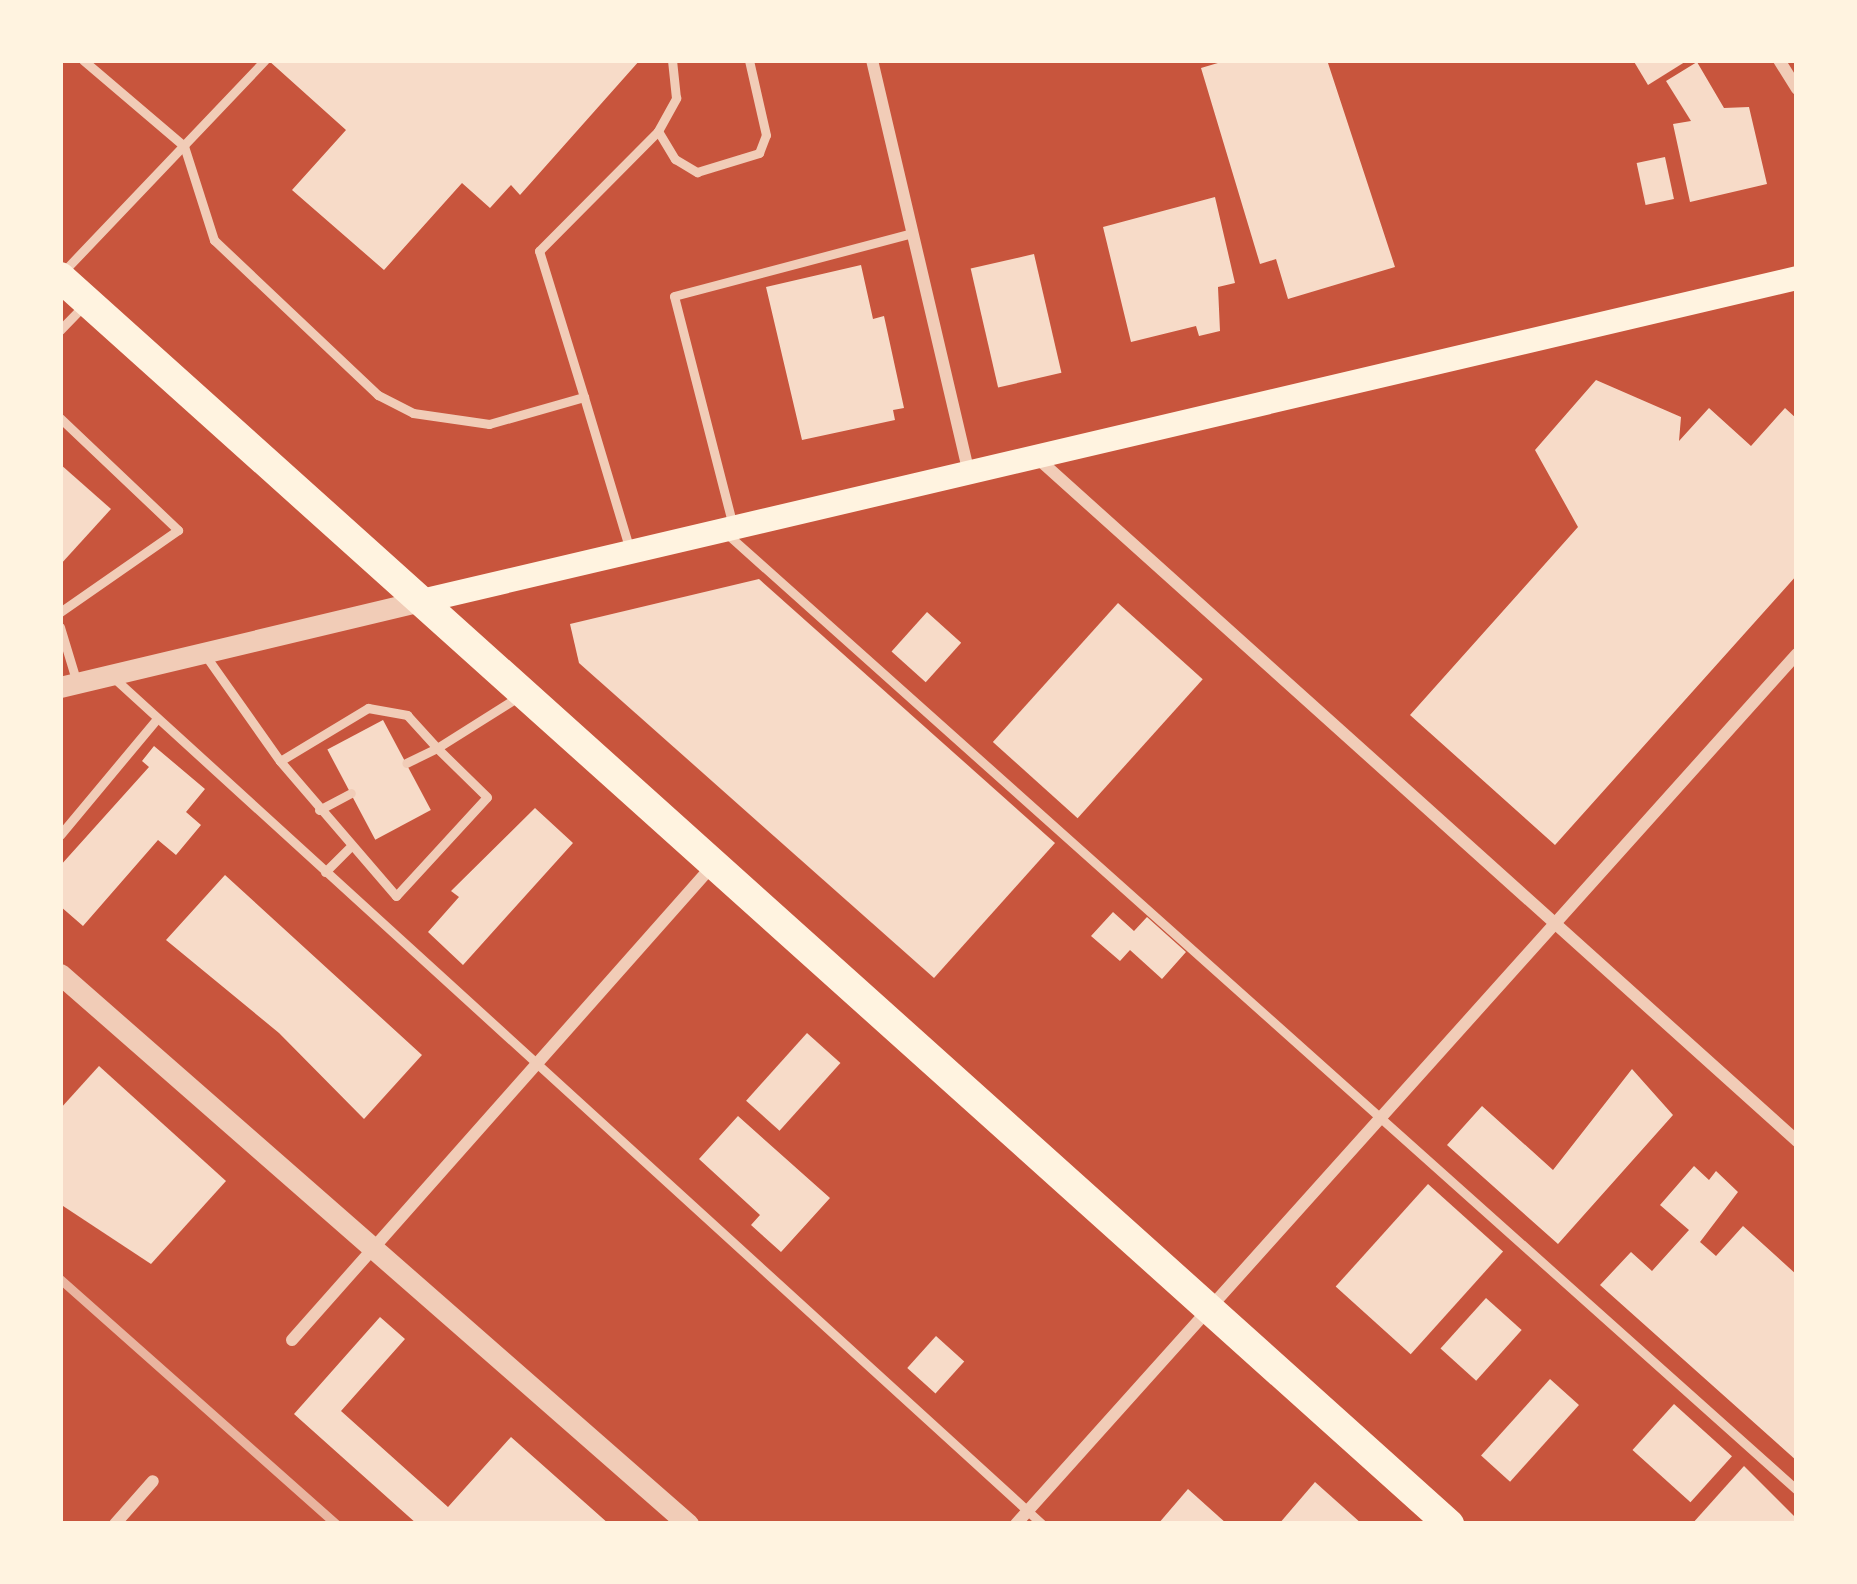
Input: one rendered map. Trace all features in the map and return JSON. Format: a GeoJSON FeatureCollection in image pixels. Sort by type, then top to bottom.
{"type":"FeatureCollection","features":[{"type":"Feature","properties":{"kind":"main road"},"geometry":{"type":"LineString","coordinates":[[60,276],[1449,1524]]}},
{"type":"Feature","properties":{"kind":"main road"},"geometry":{"type":"LineString","coordinates":[[422,601],[1797,278]]}},
{"type":"Feature","properties":{"kind":"street"},"geometry":{"type":"LineString","coordinates":[[872,60],[968,470]]}},
{"type":"Feature","properties":{"kind":"street"},"geometry":{"type":"LineString","coordinates":[[1779,60],[1797,89]]}},
{"type":"Feature","properties":{"kind":"street"},"geometry":{"type":"LineString","coordinates":[[1034,456],[1797,1141]]}},
{"type":"Feature","properties":{"kind":"street"},"geometry":{"type":"LineString","coordinates":[[68,685],[422,601]]}},
{"type":"Feature","properties":{"kind":"street"},"geometry":{"type":"LineString","coordinates":[[1016,1524],[1797,654]]}},
{"type":"Feature","properties":{"kind":"street"},"geometry":{"type":"LineString","coordinates":[[292,1340],[715,863]]}},
{"type":"Feature","properties":{"kind":"street"},"geometry":{"type":"LineString","coordinates":[[60,974],[688,1524]]}},
{"type":"Feature","properties":{"kind":"street"},"geometry":{"type":"LineString","coordinates":[[115,1524],[153,1481]]}},
{"type":"Feature","properties":{"kind":"lane"},"geometry":{"type":"LineString","coordinates":[[83,60],[184,146],[214,240],[378,395],[413,413],[489,424],[584,398]]}},
{"type":"Feature","properties":{"kind":"lane"},"geometry":{"type":"LineString","coordinates":[[60,276],[265,60]]}},
{"type":"Feature","properties":{"kind":"lane"},"geometry":{"type":"LineString","coordinates":[[630,550],[539,251],[658,131],[676,98],[672,60]]}},
{"type":"Feature","properties":{"kind":"lane"},"geometry":{"type":"LineString","coordinates":[[658,131],[675,159],[697,172],[759,154],[766,135],[749,60]]}},
{"type":"Feature","properties":{"kind":"lane"},"geometry":{"type":"LineString","coordinates":[[912,233],[674,296],[727,527],[1797,1490]]}},
{"type":"Feature","properties":{"kind":"lane"},"geometry":{"type":"LineString","coordinates":[[60,330],[87,302]]}},
{"type":"Feature","properties":{"kind":"lane"},"geometry":{"type":"LineString","coordinates":[[60,418],[178,530],[60,612]]}},
{"type":"Feature","properties":{"kind":"lane"},"geometry":{"type":"LineString","coordinates":[[60,626],[68,685]]}},
{"type":"Feature","properties":{"kind":"lane"},"geometry":{"type":"LineString","coordinates":[[203,652],[280,761],[396,896],[487,797],[407,715],[368,709],[280,761]]}},
{"type":"Feature","properties":{"kind":"lane"},"geometry":{"type":"LineString","coordinates":[[111,675],[155,721],[1042,1524]]}},
{"type":"Feature","properties":{"kind":"lane"},"geometry":{"type":"LineString","coordinates":[[406,763],[525,692]]}},
{"type":"Feature","properties":{"kind":"lane"},"geometry":{"type":"LineString","coordinates":[[60,836],[155,721]]}},
{"type":"Feature","properties":{"kind":"lane"},"geometry":{"type":"LineString","coordinates":[[319,810],[351,793]]}},
{"type":"Feature","properties":{"kind":"lane"},"geometry":{"type":"LineString","coordinates":[[325,872],[351,846]]}},
{"type":"Feature","properties":{"kind":"building"},"geometry":{"type":"Polygon","coordinates":[[[268,60],[640,60],[520,195],[511,185],[490,208],[462,183],[384,270],[292,190],[346,130],[268,60]]]}},
{"type":"Feature","properties":{"kind":"building"},"geometry":{"type":"Polygon","coordinates":[[[1228,60],[1327,60],[1395,267],[1288,299],[1276,259],[1260,264],[1201,68],[1228,60]]]}},
{"type":"Feature","properties":{"kind":"building"},"geometry":{"type":"Polygon","coordinates":[[[1633,60],[1688,60],[1648,85],[1633,60]]]}},
{"type":"Feature","properties":{"kind":"building"},"geometry":{"type":"Polygon","coordinates":[[[1697,62],[1724,108],[1749,107],[1767,184],[1690,202],[1673,124],[1691,121],[1666,81],[1697,62]]]}},
{"type":"Feature","properties":{"kind":"building"},"geometry":{"type":"Polygon","coordinates":[[[1665,157],[1674,199],[1646,205],[1637,163],[1665,157]]]}},
{"type":"Feature","properties":{"kind":"building"},"geometry":{"type":"Polygon","coordinates":[[[1215,197],[1235,283],[1218,287],[1220,331],[1199,336],[1196,326],[1131,342],[1103,227],[1215,197]]]}},
{"type":"Feature","properties":{"kind":"building"},"geometry":{"type":"Polygon","coordinates":[[[1034,254],[1061,373],[998,387],[971,269],[1034,254]]]}},
{"type":"Feature","properties":{"kind":"building"},"geometry":{"type":"Polygon","coordinates":[[[861,265],[873,319],[884,316],[904,408],[893,410],[895,420],[802,440],[766,287],[861,265]]]}},
{"type":"Feature","properties":{"kind":"building"},"geometry":{"type":"Polygon","coordinates":[[[1596,380],[1681,417],[1679,441],[1709,408],[1751,446],[1785,408],[1797,419],[1797,575],[1555,845],[1410,715],[1578,527],[1535,450],[1596,380]]]}},
{"type":"Feature","properties":{"kind":"building"},"geometry":{"type":"Polygon","coordinates":[[[60,464],[111,509],[60,565],[60,464]]]}},
{"type":"Feature","properties":{"kind":"building"},"geometry":{"type":"Polygon","coordinates":[[[759,579],[1055,843],[934,978],[579,663],[570,624],[759,579]]]}},
{"type":"Feature","properties":{"kind":"building"},"geometry":{"type":"Polygon","coordinates":[[[1118,603],[1203,679],[1078,818],[993,742],[1118,603]]]}},
{"type":"Feature","properties":{"kind":"building"},"geometry":{"type":"Polygon","coordinates":[[[927,612],[961,643],[926,682],[892,651],[927,612]]]}},
{"type":"Feature","properties":{"kind":"building"},"geometry":{"type":"Polygon","coordinates":[[[383,720],[431,810],[375,840],[327,750],[383,720]]]}},
{"type":"Feature","properties":{"kind":"building"},"geometry":{"type":"Polygon","coordinates":[[[154,746],[205,789],[186,812],[201,825],[176,855],[158,840],[83,926],[60,906],[60,866],[149,767],[142,761],[154,746]]]}},
{"type":"Feature","properties":{"kind":"building"},"geometry":{"type":"Polygon","coordinates":[[[535,808],[573,843],[463,965],[428,932],[459,897],[451,891],[535,808]]]}},
{"type":"Feature","properties":{"kind":"building"},"geometry":{"type":"Polygon","coordinates":[[[225,875],[422,1055],[364,1119],[279,1033],[166,940],[225,875]]]}},
{"type":"Feature","properties":{"kind":"building"},"geometry":{"type":"Polygon","coordinates":[[[1113,912],[1134,931],[1147,917],[1186,952],[1162,979],[1130,950],[1120,961],[1091,936],[1113,912]]]}},
{"type":"Feature","properties":{"kind":"building"},"geometry":{"type":"Polygon","coordinates":[[[807,1033],[840,1063],[780,1131],[746,1101],[807,1033]]]}},
{"type":"Feature","properties":{"kind":"building"},"geometry":{"type":"Polygon","coordinates":[[[99,1066],[226,1181],[151,1264],[60,1204],[60,1109],[99,1066]]]}},
{"type":"Feature","properties":{"kind":"building"},"geometry":{"type":"Polygon","coordinates":[[[1632,1069],[1673,1115],[1558,1244],[1447,1145],[1482,1106],[1553,1170],[1632,1069]]]}},
{"type":"Feature","properties":{"kind":"building"},"geometry":{"type":"Polygon","coordinates":[[[738,1116],[830,1198],[781,1252],[751,1225],[760,1215],[699,1159],[738,1116]]]}},
{"type":"Feature","properties":{"kind":"building"},"geometry":{"type":"Polygon","coordinates":[[[1694,1166],[1709,1180],[1716,1171],[1738,1192],[1700,1242],[1716,1256],[1743,1226],[1797,1275],[1797,1461],[1600,1285],[1631,1252],[1652,1271],[1689,1230],[1660,1205],[1694,1166]]]}},
{"type":"Feature","properties":{"kind":"building"},"geometry":{"type":"Polygon","coordinates":[[[1428,1184],[1503,1252],[1411,1354],[1336,1287],[1428,1184]]]}},
{"type":"Feature","properties":{"kind":"building"},"geometry":{"type":"Polygon","coordinates":[[[1486,1298],[1522,1330],[1476,1381],[1440,1349],[1486,1298]]]}},
{"type":"Feature","properties":{"kind":"building"},"geometry":{"type":"Polygon","coordinates":[[[380,1317],[405,1339],[341,1411],[448,1507],[511,1437],[609,1524],[417,1524],[294,1414],[380,1317]]]}},
{"type":"Feature","properties":{"kind":"building"},"geometry":{"type":"Polygon","coordinates":[[[936,1336],[964,1361],[935,1393],[907,1368],[936,1336]]]}},
{"type":"Feature","properties":{"kind":"building"},"geometry":{"type":"Polygon","coordinates":[[[1550,1379],[1579,1405],[1510,1482],[1481,1456],[1550,1379]]]}},
{"type":"Feature","properties":{"kind":"building"},"geometry":{"type":"Polygon","coordinates":[[[1674,1404],[1732,1456],[1690,1502],[1633,1450],[1674,1404]]]}},
{"type":"Feature","properties":{"kind":"building"},"geometry":{"type":"Polygon","coordinates":[[[1744,1466],[1797,1519],[1796,1524],[1692,1524],[1744,1466]]]}},
{"type":"Feature","properties":{"kind":"building"},"geometry":{"type":"Polygon","coordinates":[[[1315,1482],[1362,1524],[1279,1524],[1315,1482]]]}},
{"type":"Feature","properties":{"kind":"building"},"geometry":{"type":"Polygon","coordinates":[[[1188,1489],[1227,1524],[1158,1524],[1188,1489]]]}},
{"type":"Feature","properties":{"kind":"railway"},"geometry":{"type":"LineString","coordinates":[[60,1279],[336,1524]]}}]}
